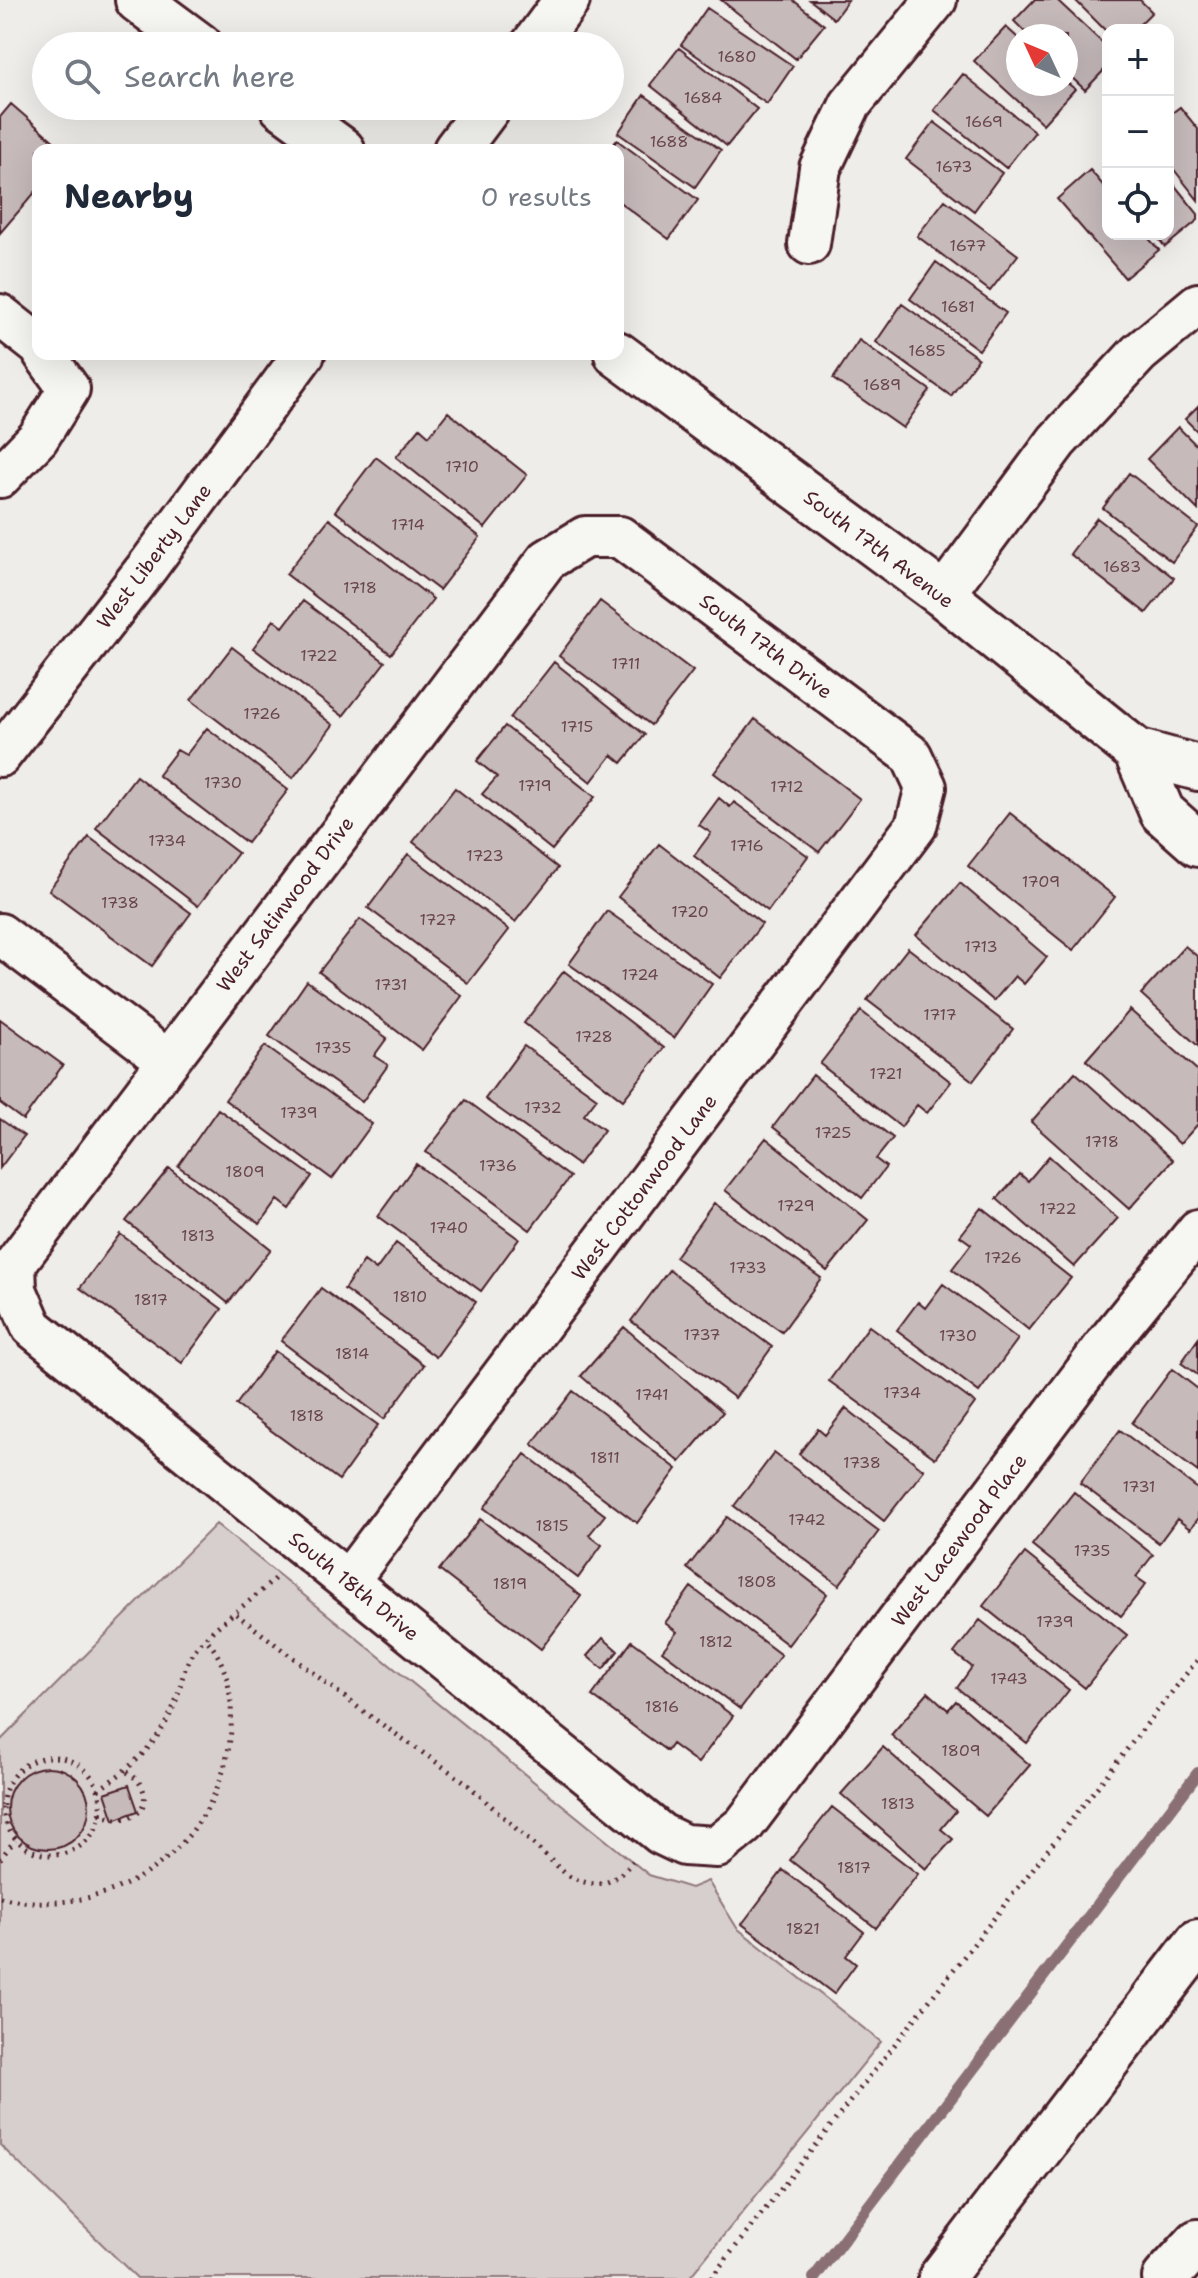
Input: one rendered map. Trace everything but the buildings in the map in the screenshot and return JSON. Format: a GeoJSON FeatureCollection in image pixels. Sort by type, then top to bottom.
{"type":"FeatureCollection","features":[{"type":"Feature","properties":{"kind":"main road"},"geometry":{"type":"LineString","coordinates":[[138,0],[181,32]]}},
{"type":"Feature","properties":{"kind":"main road"},"geometry":{"type":"LineString","coordinates":[[543,32],[567,0]]}},
{"type":"Feature","properties":{"kind":"main road"},"geometry":{"type":"LineString","coordinates":[[301,120],[334,144]]}},
{"type":"Feature","properties":{"kind":"main road"},"geometry":{"type":"LineString","coordinates":[[460,144],[478,120]]}},
{"type":"Feature","properties":{"kind":"main road","name":"South 17th Avenue"},"geometry":{"type":"LineString","coordinates":[[624,359],[943,595],[1136,751],[1198,768]]}},
{"type":"Feature","properties":{"kind":"main road","name":"South 17th Avenue"},"geometry":{"type":"LineString","coordinates":[[1136,751],[1162,812],[1198,844]]}},
{"type":"Feature","properties":{"kind":"main road"},"geometry":{"type":"LineString","coordinates":[[941,2278],[1198,1942]]}},
{"type":"Feature","properties":{"kind":"main road"},"geometry":{"type":"LineString","coordinates":[[1165,2278],[1198,2242]]}},
{"type":"Feature","properties":{"kind":"street"},"geometry":{"type":"LineString","coordinates":[[809,244],[820,168],[850,105],[936,0]]}},
{"type":"Feature","properties":{"kind":"street"},"geometry":{"type":"LineString","coordinates":[[943,595],[1057,441],[1139,353],[1198,304]]}},
{"type":"Feature","properties":{"kind":"street"},"geometry":{"type":"LineString","coordinates":[[0,315],[32,340]]}},
{"type":"Feature","properties":{"kind":"street"},"geometry":{"type":"LineString","coordinates":[[0,477],[38,438],[69,389],[48,360]]}},
{"type":"Feature","properties":{"kind":"street","name":"West Liberty Lane"},"geometry":{"type":"LineString","coordinates":[[0,756],[149,565],[300,360]]}},
{"type":"Feature","properties":{"kind":"street","name":"South 17th Drive"},"geometry":{"type":"LineString","coordinates":[[585,537],[620,537],[911,755],[926,787]]}},
{"type":"Feature","properties":{"kind":"street","name":"West Satinwood Drive"},"geometry":{"type":"LineString","coordinates":[[16,1290],[15,1264],[167,1060],[547,560],[585,537]]}},
{"type":"Feature","properties":{"kind":"street","name":"West Cottonwood Lane"},"geometry":{"type":"LineString","coordinates":[[348,1581],[916,826],[926,787]]}},
{"type":"Feature","properties":{"kind":"street"},"geometry":{"type":"LineString","coordinates":[[0,934],[167,1060]]}},
{"type":"Feature","properties":{"kind":"street","name":"West Lacewood Place"},"geometry":{"type":"LineString","coordinates":[[717,1847],[744,1825],[1110,1339],[1198,1230]]}},
{"type":"Feature","properties":{"kind":"street","name":"South 18th Drive"},"geometry":{"type":"LineString","coordinates":[[16,1290],[32,1327],[661,1834],[684,1845],[717,1847]]}},
{"type":"Feature","properties":{"kind":"path"},"geometry":{"type":"LineString","coordinates":[[98,1790],[127,1772],[147,1753],[176,1701],[182,1673],[206,1639],[261,1593],[303,1544]]}},
{"type":"Feature","properties":{"kind":"path"},"geometry":{"type":"LineString","coordinates":[[236,1614],[364,1712],[465,1782],[567,1875],[586,1885],[607,1883],[621,1874],[638,1855]]}},
{"type":"Feature","properties":{"kind":"path"},"geometry":{"type":"LineString","coordinates":[[0,1897],[62,1903],[96,1897],[138,1878],[173,1853],[204,1817],[229,1756],[232,1717],[222,1660],[206,1639]]}},
{"type":"Feature","properties":{"kind":"path"},"geometry":{"type":"LineString","coordinates":[[711,2278],[1198,1659]]}},
{"type":"Feature","properties":{"kind":"path"},"geometry":{"type":"LineString","coordinates":[[63,1757],[81,1766],[95,1781],[100,1813],[100,1822],[89,1839],[72,1852],[52,1856],[32,1852],[15,1840],[5,1822],[2,1801],[9,1781],[23,1766],[42,1758],[63,1757]]}},
{"type":"Feature","properties":{"kind":"path"},"geometry":{"type":"LineString","coordinates":[[100,1813],[114,1821],[130,1819],[141,1809],[144,1793],[138,1779],[127,1772]]}},
{"type":"Feature","properties":{"kind":"path"},"geometry":{"type":"LineString","coordinates":[[0,1859],[15,1840]]}},
{"type":"Feature","properties":{"kind":"shaded area"},"geometry":{"type":"Polygon","coordinates":[[[216,1524],[649,1875],[691,1888],[708,1881],[737,1928],[881,2042],[689,2278],[137,2278],[0,2145],[0,1741],[216,1524]]]}},
{"type":"Feature","properties":{"kind":"waterway"},"geometry":{"type":"LineString","coordinates":[[814,2278],[1198,1773]]}}]}
